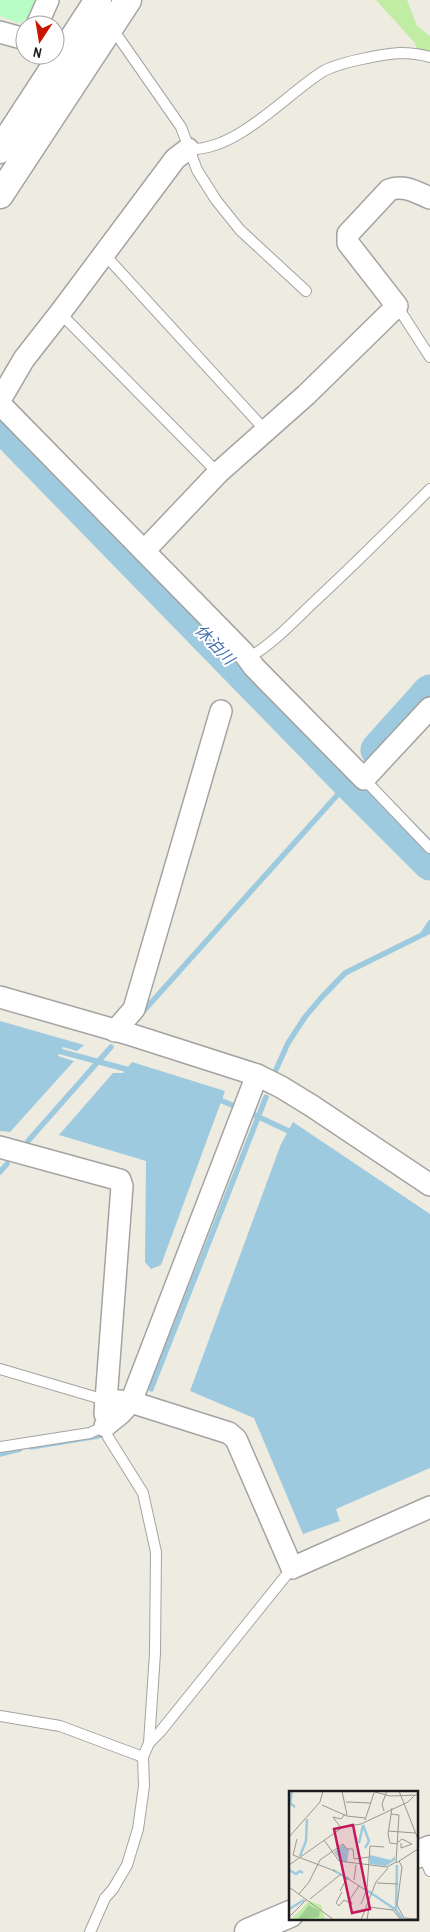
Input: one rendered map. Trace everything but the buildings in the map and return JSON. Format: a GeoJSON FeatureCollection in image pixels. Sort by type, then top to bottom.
{"type":"FeatureCollection","features":[{"type":"Feature","properties":{"kind":"street"},"geometry":{"type":"LineString","coordinates":[[41,15],[48,0]]}},
{"type":"Feature","properties":{"kind":"street"},"geometry":{"type":"LineString","coordinates":[[0,150],[97,13],[128,0]]}},
{"type":"Feature","properties":{"kind":"street"},"geometry":{"type":"LineString","coordinates":[[0,194],[97,13]]}},
{"type":"Feature","properties":{"kind":"street"},"geometry":{"type":"LineString","coordinates":[[0,32],[15,36]]}},
{"type":"Feature","properties":{"kind":"street"},"geometry":{"type":"LineString","coordinates":[[0,400],[24,359],[60,314],[175,159],[188,149]]}},
{"type":"Feature","properties":{"kind":"street"},"geometry":{"type":"LineString","coordinates":[[144,551],[218,473],[306,395],[397,306],[348,243],[348,234],[388,190],[396,187],[408,188],[430,198]]}},
{"type":"Feature","properties":{"kind":"street"},"geometry":{"type":"LineString","coordinates":[[0,404],[364,779],[430,708]]}},
{"type":"Feature","properties":{"kind":"street"},"geometry":{"type":"LineString","coordinates":[[115,1031],[134,1009],[221,711]]}},
{"type":"Feature","properties":{"kind":"street"},"geometry":{"type":"LineString","coordinates":[[0,997],[257,1075],[312,1106],[430,1185]]}},
{"type":"Feature","properties":{"kind":"street"},"geometry":{"type":"LineString","coordinates":[[105,1426],[121,1414],[131,1402],[257,1075]]}},
{"type":"Feature","properties":{"kind":"street"},"geometry":{"type":"LineString","coordinates":[[0,1147],[120,1180],[122,1186],[105,1426]]}},
{"type":"Feature","properties":{"kind":"street"},"geometry":{"type":"LineString","coordinates":[[106,1400],[131,1402],[229,1433],[236,1439],[292,1568],[430,1507]]}},
{"type":"Feature","properties":{"kind":"lane"},"geometry":{"type":"LineString","coordinates":[[97,13],[181,127],[197,170],[229,217],[240,230],[306,291]]}},
{"type":"Feature","properties":{"kind":"lane"},"geometry":{"type":"LineString","coordinates":[[188,149],[208,148],[239,134],[278,107],[322,72],[340,65],[399,53],[430,57]]}},
{"type":"Feature","properties":{"kind":"lane"},"geometry":{"type":"LineString","coordinates":[[104,254],[265,430]]}},
{"type":"Feature","properties":{"kind":"lane"},"geometry":{"type":"LineString","coordinates":[[397,306],[430,357]]}},
{"type":"Feature","properties":{"kind":"lane"},"geometry":{"type":"LineString","coordinates":[[60,314],[218,473]]}},
{"type":"Feature","properties":{"kind":"lane"},"geometry":{"type":"LineString","coordinates":[[248,658],[262,650],[297,618],[379,541],[430,489]]}},
{"type":"Feature","properties":{"kind":"lane"},"geometry":{"type":"LineString","coordinates":[[364,779],[430,848]]}},
{"type":"Feature","properties":{"kind":"lane"},"geometry":{"type":"LineString","coordinates":[[0,1369],[106,1400]]}},
{"type":"Feature","properties":{"kind":"lane"},"geometry":{"type":"LineString","coordinates":[[0,1447],[90,1432],[105,1426],[108,1437],[143,1493],[156,1552],[155,1653],[149,1743],[143,1757],[144,1786],[138,1829],[126,1865],[113,1889],[105,1898],[90,1932]]}},
{"type":"Feature","properties":{"kind":"lane"},"geometry":{"type":"LineString","coordinates":[[149,1743],[160,1732],[292,1568]]}},
{"type":"Feature","properties":{"kind":"lane"},"geometry":{"type":"LineString","coordinates":[[0,1716],[60,1726],[143,1757]]}},
{"type":"Feature","properties":{"kind":"green space"},"geometry":{"type":"Polygon","coordinates":[[[0,0],[38,0],[33,15],[15,15],[15,22],[0,16],[0,0]]]}},
{"type":"Feature","properties":{"kind":"green space"},"geometry":{"type":"Polygon","coordinates":[[[376,0],[407,0],[417,26],[430,36],[430,57],[418,54],[415,43],[376,0]]]}},
{"type":"Feature","properties":{"kind":"water"},"geometry":{"type":"Polygon","coordinates":[[[0,1021],[84,1045],[77,1051],[63,1047],[58,1056],[74,1061],[10,1132],[0,1131],[0,1021]]]}},
{"type":"Feature","properties":{"kind":"water"},"geometry":{"type":"Polygon","coordinates":[[[132,1062],[225,1091],[161,1265],[151,1269],[145,1262],[146,1161],[59,1135],[113,1073],[123,1073],[132,1062]]]}},
{"type":"Feature","properties":{"kind":"water"},"geometry":{"type":"Polygon","coordinates":[[[293,1122],[430,1214],[430,1468],[336,1509],[340,1521],[303,1534],[254,1418],[190,1391],[281,1144],[293,1122]]]}},
{"type":"Feature","properties":{"kind":"waterway","name":"休泊川"},"geometry":{"type":"LineString","coordinates":[[0,424],[430,863]]}},
{"type":"Feature","properties":{"kind":"waterway"},"geometry":{"type":"LineString","coordinates":[[378,750],[430,692]]}},
{"type":"Feature","properties":{"kind":"waterway"},"geometry":{"type":"LineString","coordinates":[[140,1015],[349,782]]}},
{"type":"Feature","properties":{"kind":"waterway"},"geometry":{"type":"LineString","coordinates":[[423,934],[430,923]]}},
{"type":"Feature","properties":{"kind":"waterway"},"geometry":{"type":"LineString","coordinates":[[275,1072],[288,1043],[305,1017],[345,973],[430,931]]}},
{"type":"Feature","properties":{"kind":"waterway"},"geometry":{"type":"LineString","coordinates":[[28,1141],[111,1047]]}},
{"type":"Feature","properties":{"kind":"waterway"},"geometry":{"type":"LineString","coordinates":[[55,1050],[133,1071]]}},
{"type":"Feature","properties":{"kind":"waterway"},"geometry":{"type":"LineString","coordinates":[[151,1389],[266,1097]]}},
{"type":"Feature","properties":{"kind":"waterway"},"geometry":{"type":"LineString","coordinates":[[215,1098],[239,1108]]}},
{"type":"Feature","properties":{"kind":"waterway"},"geometry":{"type":"LineString","coordinates":[[248,1112],[293,1133]]}},
{"type":"Feature","properties":{"kind":"waterway"},"geometry":{"type":"LineString","coordinates":[[0,1172],[7,1164]]}},
{"type":"Feature","properties":{"kind":"waterway"},"geometry":{"type":"LineString","coordinates":[[31,1447],[98,1436],[105,1433]]}},
{"type":"Feature","properties":{"kind":"waterway"},"geometry":{"type":"LineString","coordinates":[[0,1454],[20,1449]]}}]}
